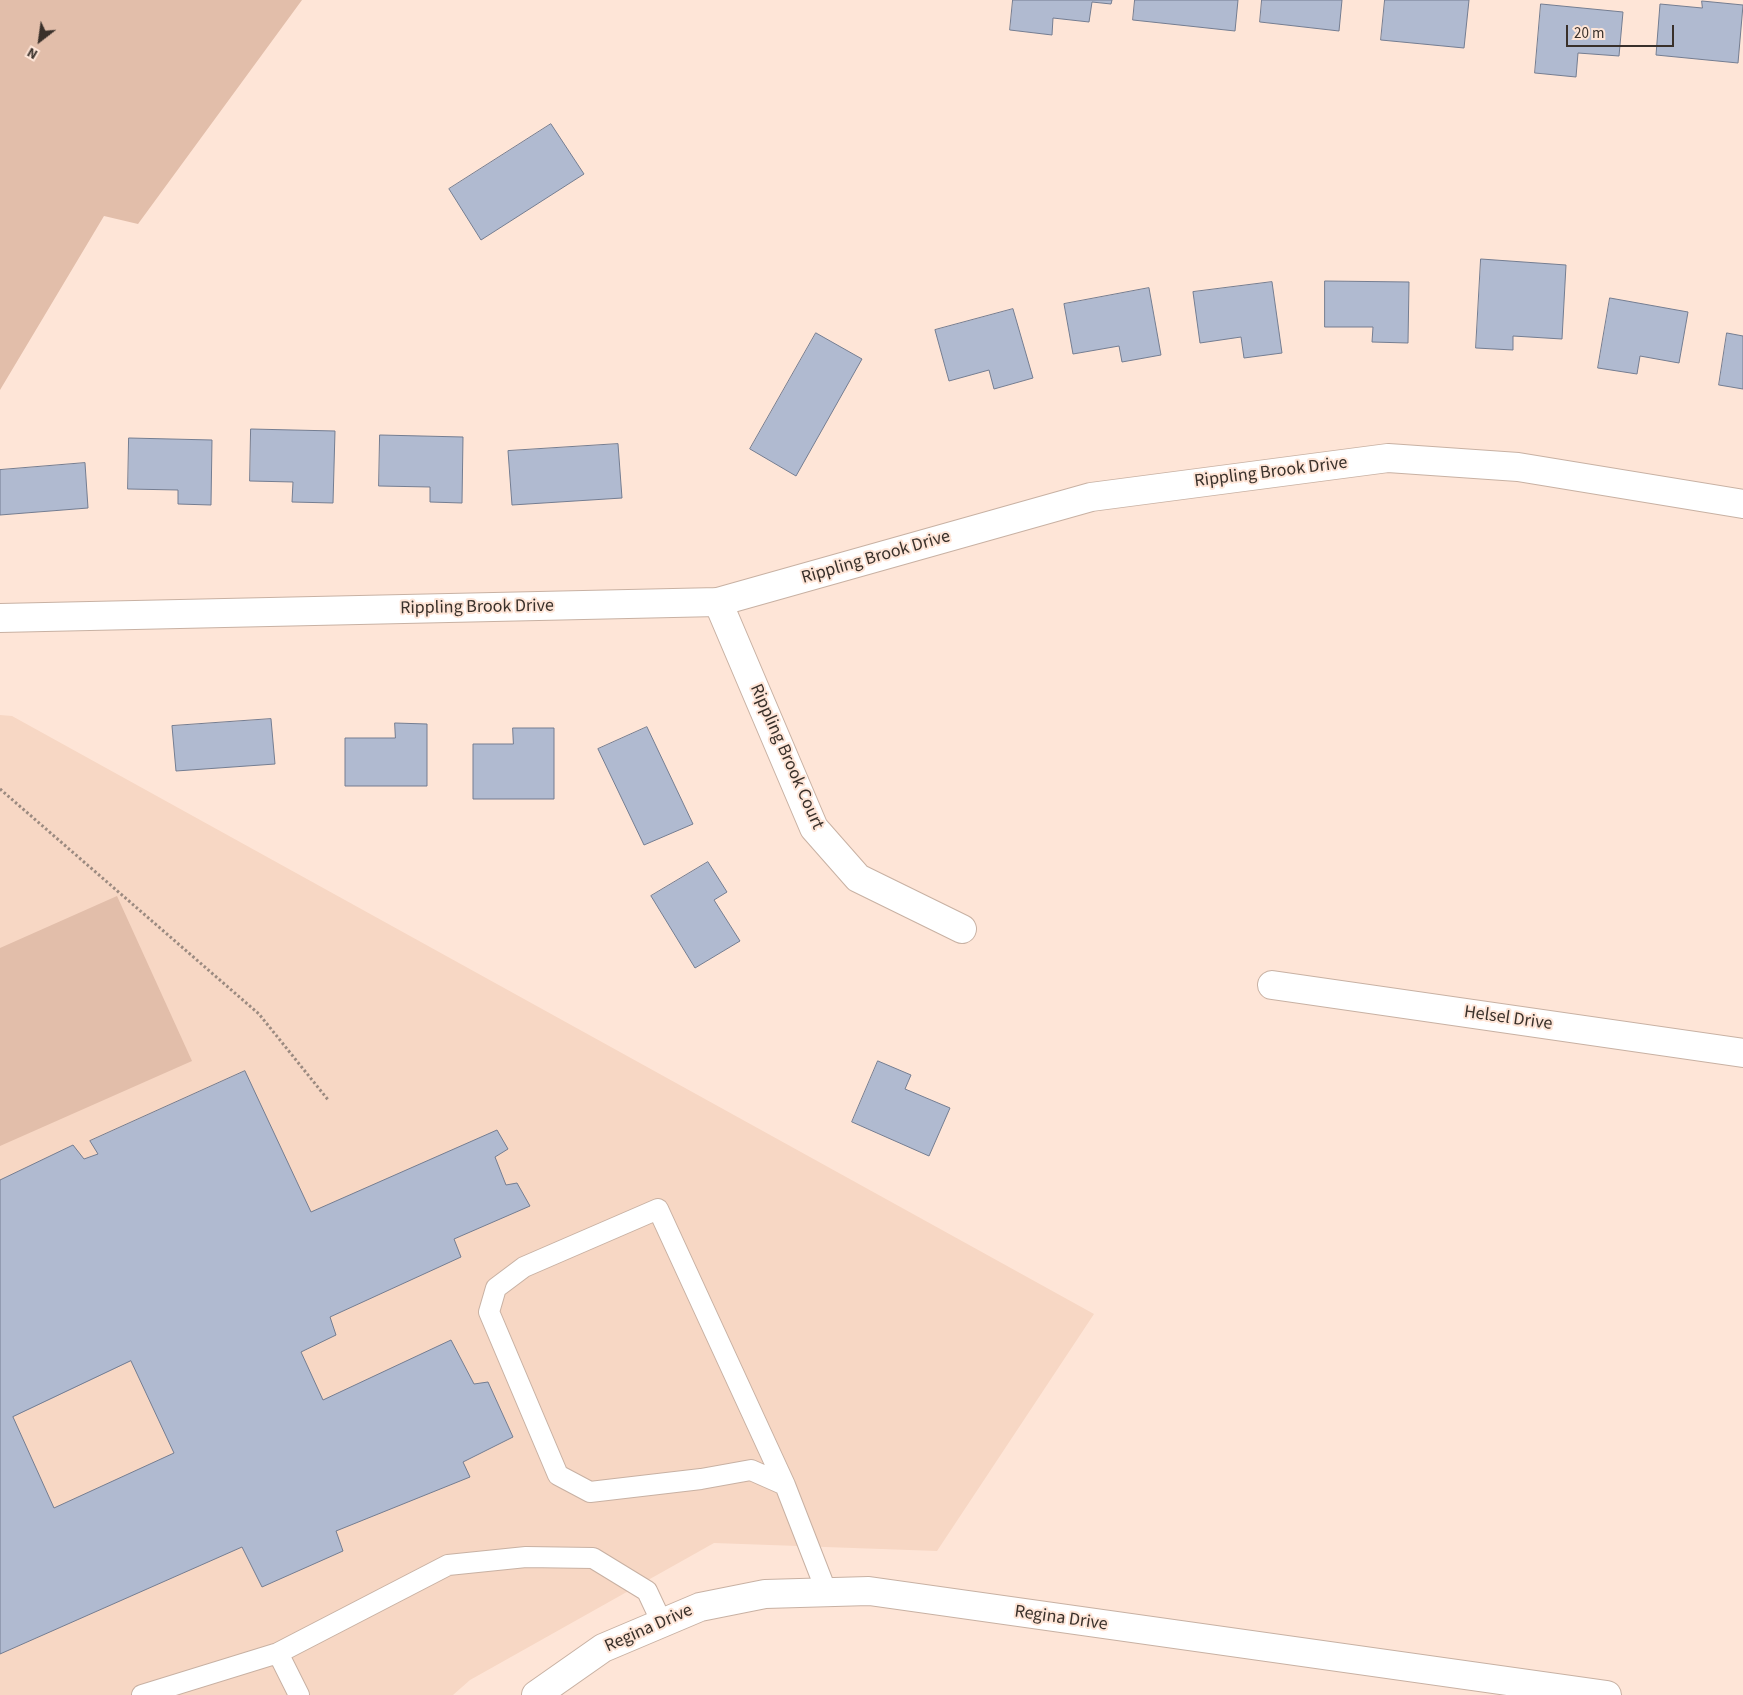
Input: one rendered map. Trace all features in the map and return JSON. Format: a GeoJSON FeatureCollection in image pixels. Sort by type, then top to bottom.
{"type":"FeatureCollection","features":[{"type":"Feature","properties":{"kind":"street","name":"Rippling Brook Drive"},"geometry":{"type":"LineString","coordinates":[[0,618],[718,602],[1091,497],[1388,458],[1518,467],[1743,504]]}},
{"type":"Feature","properties":{"kind":"street","name":"Rippling Brook Court"},"geometry":{"type":"LineString","coordinates":[[718,602],[814,828],[858,878],[962,929]]}},
{"type":"Feature","properties":{"kind":"street","name":"Helsel Drive"},"geometry":{"type":"LineString","coordinates":[[1272,985],[1743,1053]]}},
{"type":"Feature","properties":{"kind":"street","name":"Regina Drive"},"geometry":{"type":"LineString","coordinates":[[536,1695],[603,1648],[700,1607],[765,1594],[869,1592],[1562,1692],[1607,1695]]}},
{"type":"Feature","properties":{"kind":"lane"},"geometry":{"type":"LineString","coordinates":[[786,1485],[751,1470],[701,1479],[590,1492],[558,1475],[489,1312],[496,1288],[524,1267],[658,1209],[786,1485],[827,1593]]}},
{"type":"Feature","properties":{"kind":"lane"},"geometry":{"type":"LineString","coordinates":[[142,1695],[278,1653],[448,1565],[526,1558],[593,1558],[647,1591],[662,1623]]}},
{"type":"Feature","properties":{"kind":"lane"},"geometry":{"type":"LineString","coordinates":[[278,1653],[299,1695]]}},
{"type":"Feature","properties":{"kind":"path"},"geometry":{"type":"LineString","coordinates":[[0,789],[259,1014],[329,1101]]}},
{"type":"Feature","properties":{"kind":"shaded area"},"geometry":{"type":"Polygon","coordinates":[[[0,0],[302,0],[138,224],[104,216],[0,390],[0,0]]]}},
{"type":"Feature","properties":{"kind":"shaded area"},"geometry":{"type":"Polygon","coordinates":[[[0,715],[12,716],[1094,1314],[937,1551],[714,1543],[470,1680],[453,1695],[0,1695],[0,715]]]}},
{"type":"Feature","properties":{"kind":"shaded area"},"geometry":{"type":"Polygon","coordinates":[[[117,896],[192,1061],[0,1146],[0,948],[117,896]]]}},
{"type":"Feature","properties":{"kind":"building"},"geometry":{"type":"Polygon","coordinates":[[[1013,0],[1112,0],[1111,4],[1092,2],[1089,22],[1053,18],[1052,35],[1010,30],[1013,0]]]}},
{"type":"Feature","properties":{"kind":"building"},"geometry":{"type":"Polygon","coordinates":[[[1135,0],[1238,0],[1235,31],[1133,20],[1135,0]]]}},
{"type":"Feature","properties":{"kind":"building"},"geometry":{"type":"Polygon","coordinates":[[[1262,0],[1342,0],[1339,31],[1260,22],[1262,0]]]}},
{"type":"Feature","properties":{"kind":"building"},"geometry":{"type":"Polygon","coordinates":[[[1385,0],[1469,0],[1464,48],[1381,40],[1385,0]]]}},
{"type":"Feature","properties":{"kind":"building"},"geometry":{"type":"Polygon","coordinates":[[[1702,1],[1743,5],[1738,63],[1656,55],[1660,4],[1702,8],[1702,1]]]}},
{"type":"Feature","properties":{"kind":"building"},"geometry":{"type":"Polygon","coordinates":[[[1541,4],[1623,12],[1619,56],[1578,53],[1576,77],[1535,73],[1541,4]]]}},
{"type":"Feature","properties":{"kind":"building"},"geometry":{"type":"Polygon","coordinates":[[[551,124],[584,174],[481,240],[449,189],[551,124]]]}},
{"type":"Feature","properties":{"kind":"building"},"geometry":{"type":"Polygon","coordinates":[[[1481,259],[1566,265],[1562,339],[1513,336],[1513,350],[1476,348],[1481,259]]]}},
{"type":"Feature","properties":{"kind":"building"},"geometry":{"type":"Polygon","coordinates":[[[1325,281],[1409,282],[1408,343],[1372,342],[1373,327],[1325,327],[1325,281]]]}},
{"type":"Feature","properties":{"kind":"building"},"geometry":{"type":"Polygon","coordinates":[[[1272,282],[1282,353],[1244,358],[1241,337],[1200,343],[1193,292],[1272,282]]]}},
{"type":"Feature","properties":{"kind":"building"},"geometry":{"type":"Polygon","coordinates":[[[1149,288],[1161,355],[1122,362],[1119,346],[1073,354],[1064,304],[1149,288]]]}},
{"type":"Feature","properties":{"kind":"building"},"geometry":{"type":"Polygon","coordinates":[[[1610,298],[1688,312],[1679,363],[1640,356],[1637,374],[1598,368],[1610,298]]]}},
{"type":"Feature","properties":{"kind":"building"},"geometry":{"type":"Polygon","coordinates":[[[1013,309],[1033,378],[994,389],[989,370],[949,381],[935,330],[1013,309]]]}},
{"type":"Feature","properties":{"kind":"building"},"geometry":{"type":"Polygon","coordinates":[[[816,333],[862,359],[796,476],[750,449],[816,333]]]}},
{"type":"Feature","properties":{"kind":"building"},"geometry":{"type":"Polygon","coordinates":[[[1727,333],[1743,336],[1743,389],[1719,385],[1727,333]]]}},
{"type":"Feature","properties":{"kind":"building"},"geometry":{"type":"Polygon","coordinates":[[[251,429],[335,431],[333,503],[292,502],[293,482],[250,481],[251,429]]]}},
{"type":"Feature","properties":{"kind":"building"},"geometry":{"type":"Polygon","coordinates":[[[380,435],[463,437],[462,503],[430,502],[430,487],[379,486],[380,435]]]}},
{"type":"Feature","properties":{"kind":"building"},"geometry":{"type":"Polygon","coordinates":[[[129,438],[212,440],[211,505],[178,504],[178,490],[128,489],[129,438]]]}},
{"type":"Feature","properties":{"kind":"building"},"geometry":{"type":"Polygon","coordinates":[[[618,444],[622,498],[512,505],[508,451],[618,444]]]}},
{"type":"Feature","properties":{"kind":"building"},"geometry":{"type":"Polygon","coordinates":[[[85,463],[88,508],[0,515],[0,470],[85,463]]]}},
{"type":"Feature","properties":{"kind":"building"},"geometry":{"type":"Polygon","coordinates":[[[271,719],[275,764],[176,771],[172,726],[271,719]]]}},
{"type":"Feature","properties":{"kind":"building"},"geometry":{"type":"Polygon","coordinates":[[[395,723],[427,724],[427,786],[345,786],[345,738],[395,738],[395,723]]]}},
{"type":"Feature","properties":{"kind":"building"},"geometry":{"type":"Polygon","coordinates":[[[647,727],[693,824],[644,845],[598,749],[647,727]]]}},
{"type":"Feature","properties":{"kind":"building"},"geometry":{"type":"Polygon","coordinates":[[[513,728],[554,728],[554,799],[473,799],[473,744],[513,744],[513,728]]]}},
{"type":"Feature","properties":{"kind":"building"},"geometry":{"type":"Polygon","coordinates":[[[708,862],[727,892],[714,900],[740,941],[695,968],[651,896],[708,862]]]}},
{"type":"Feature","properties":{"kind":"building"},"geometry":{"type":"Polygon","coordinates":[[[878,1061],[911,1075],[905,1089],[950,1108],[929,1156],[852,1122],[878,1061]]]}},
{"type":"Feature","properties":{"kind":"building"},"geometry":{"type":"Polygon","coordinates":[[[245,1071],[311,1212],[497,1130],[508,1149],[495,1157],[506,1185],[517,1183],[530,1206],[454,1239],[461,1257],[330,1317],[336,1335],[301,1352],[323,1400],[451,1340],[474,1384],[488,1382],[513,1437],[463,1462],[470,1477],[336,1531],[343,1551],[262,1587],[242,1547],[0,1654],[0,1180],[73,1145],[84,1159],[98,1154],[90,1141],[245,1071]],[[131,1361],[13,1417],[54,1508],[174,1453],[131,1361]]]}}]}
